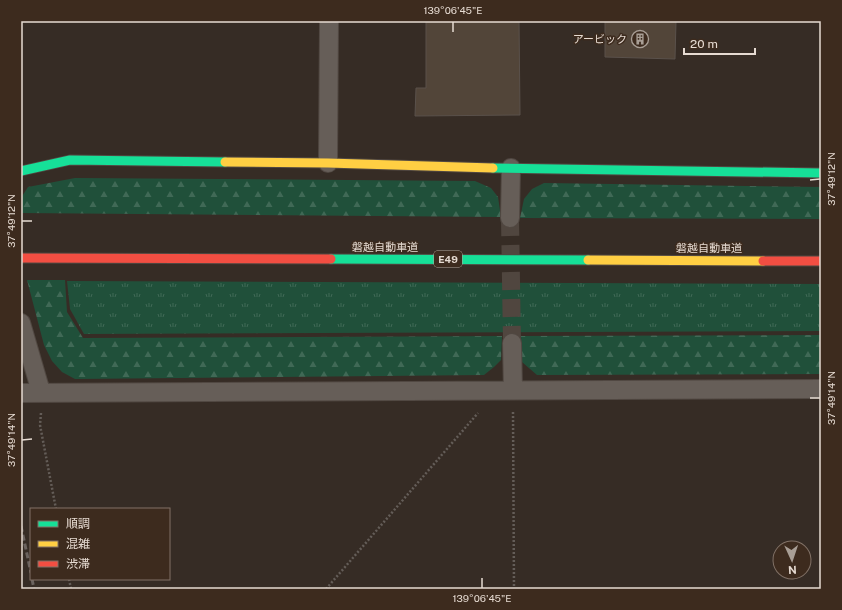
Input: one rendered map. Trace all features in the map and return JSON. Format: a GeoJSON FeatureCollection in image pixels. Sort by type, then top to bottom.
{"type":"FeatureCollection","features":[{"type":"Feature","properties":{"kind":"main road"},"geometry":{"type":"LineString","coordinates":[[21,171],[70,160],[328,163],[510,168],[821,173]]}},
{"type":"Feature","properties":{"kind":"main road","name":"磐越自動車道"},"geometry":{"type":"LineString","coordinates":[[21,258],[821,261]]}},
{"type":"Feature","properties":{"kind":"street"},"geometry":{"type":"LineString","coordinates":[[328,163],[329,21]]}},
{"type":"Feature","properties":{"kind":"street"},"geometry":{"type":"LineString","coordinates":[[510,168],[510,218]]}},
{"type":"Feature","properties":{"kind":"street"},"geometry":{"type":"LineString","coordinates":[[21,324],[41,392]]}},
{"type":"Feature","properties":{"kind":"street"},"geometry":{"type":"LineString","coordinates":[[512,343],[513,390]]}},
{"type":"Feature","properties":{"kind":"street"},"geometry":{"type":"LineString","coordinates":[[21,393],[821,389]]}},
{"type":"Feature","properties":{"kind":"path"},"geometry":{"type":"LineString","coordinates":[[513,390],[514,589]]}},
{"type":"Feature","properties":{"kind":"path"},"geometry":{"type":"LineString","coordinates":[[326,589],[479,412],[490,391]]}},
{"type":"Feature","properties":{"kind":"path"},"geometry":{"type":"LineString","coordinates":[[41,392],[40,425],[56,508]]}},
{"type":"Feature","properties":{"kind":"green space"},"geometry":{"type":"Polygon","coordinates":[[[75,178],[475,181],[491,188],[498,197],[501,217],[21,213],[21,198],[28,187],[75,178]]]}},
{"type":"Feature","properties":{"kind":"green space"},"geometry":{"type":"Polygon","coordinates":[[[544,183],[821,187],[821,219],[520,218],[524,199],[532,189],[544,183]]]}},
{"type":"Feature","properties":{"kind":"green space"},"geometry":{"type":"Polygon","coordinates":[[[27,280],[65,280],[67,312],[83,338],[502,336],[501,360],[484,375],[75,379],[62,372],[52,361],[44,345],[27,280]]]}},
{"type":"Feature","properties":{"kind":"green space"},"geometry":{"type":"Polygon","coordinates":[[[67,281],[821,284],[821,331],[84,334],[70,309],[67,281]]]}},
{"type":"Feature","properties":{"kind":"green space"},"geometry":{"type":"Polygon","coordinates":[[[821,335],[821,374],[537,375],[522,362],[521,336],[821,335]]]}},
{"type":"Feature","properties":{"kind":"building"},"geometry":{"type":"Polygon","coordinates":[[[426,21],[519,21],[520,115],[415,116],[416,88],[426,88],[426,21]]]}},
{"type":"Feature","properties":{"kind":"building","name":"アービック"},"geometry":{"type":"Polygon","coordinates":[[[605,21],[676,21],[675,59],[605,57],[605,21]]]}},
{"type":"Feature","properties":{"kind":"tunnel"},"geometry":{"type":"LineString","coordinates":[[510,218],[512,343]]}},
{"type":"Feature","properties":{"kind":"railway"},"geometry":{"type":"LineString","coordinates":[[21,526],[30,568]]}},
{"type":"Feature","properties":{"kind":"railway"},"geometry":{"type":"LineString","coordinates":[[32,580],[34,589]]}},
{"type":"Feature","properties":{"kind":"traffic: fast"},"geometry":{"type":"LineString","coordinates":[[21,171],[70,160],[225,162]]}},
{"type":"Feature","properties":{"kind":"traffic: fast"},"geometry":{"type":"LineString","coordinates":[[493,168],[821,173]]}},
{"type":"Feature","properties":{"kind":"traffic: fast"},"geometry":{"type":"LineString","coordinates":[[331,259],[588,260]]}},
{"type":"Feature","properties":{"kind":"traffic: slow"},"geometry":{"type":"LineString","coordinates":[[225,162],[328,163],[493,168]]}},
{"type":"Feature","properties":{"kind":"traffic: slow"},"geometry":{"type":"LineString","coordinates":[[588,260],[763,261]]}},
{"type":"Feature","properties":{"kind":"traffic: jam"},"geometry":{"type":"LineString","coordinates":[[21,258],[331,259]]}},
{"type":"Feature","properties":{"kind":"traffic: jam"},"geometry":{"type":"LineString","coordinates":[[763,261],[821,261]]}},
{"type":"Feature","properties":{"kind":"place","name":"アービック"},"geometry":{"type":"Point","coordinates":[640,39]}}]}
